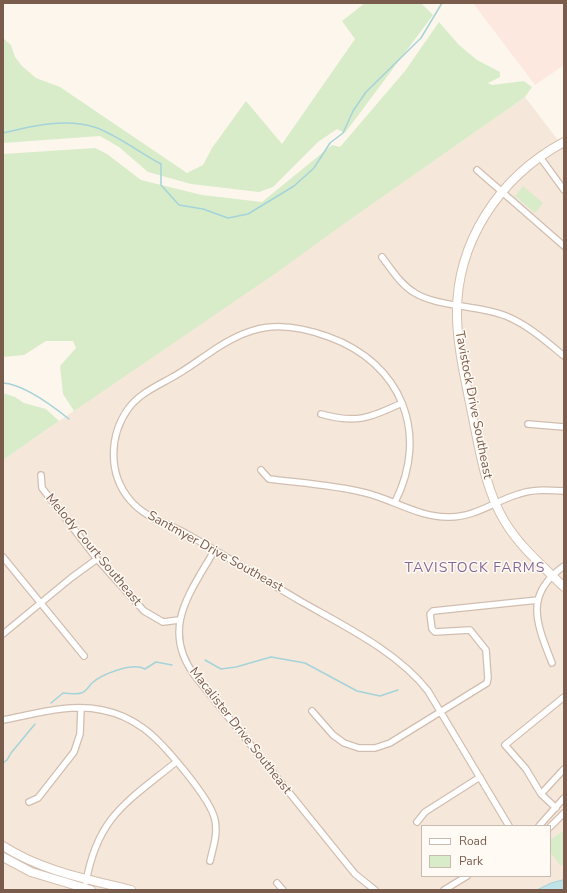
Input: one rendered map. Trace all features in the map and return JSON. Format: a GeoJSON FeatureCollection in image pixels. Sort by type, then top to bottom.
{"type":"FeatureCollection","features":[{"type":"Feature","properties":{"kind":"street","name":"Tavistock Drive Southeast"},"geometry":{"type":"LineString","coordinates":[[564,142],[540,157],[521,172],[502,191],[480,224],[467,253],[460,278],[457,304],[458,336],[461,358],[484,470],[495,503],[516,537],[564,587]]}},
{"type":"Feature","properties":{"kind":"street"},"geometry":{"type":"LineString","coordinates":[[540,157],[564,190]]}},
{"type":"Feature","properties":{"kind":"street"},"geometry":{"type":"LineString","coordinates":[[477,170],[564,246]]}},
{"type":"Feature","properties":{"kind":"street"},"geometry":{"type":"LineString","coordinates":[[382,257],[399,279],[414,293],[430,300],[480,308],[517,321],[536,333],[564,356]]}},
{"type":"Feature","properties":{"kind":"street","name":"Santmyer Drive Southeast"},"geometry":{"type":"LineString","coordinates":[[395,502],[407,472],[410,447],[408,422],[402,403],[386,376],[362,352],[348,345],[310,331],[293,327],[275,326],[252,330],[233,337],[140,396],[123,418],[114,444],[115,468],[124,490],[129,499],[145,513],[185,533],[395,658],[420,680],[480,776],[508,825]]}},
{"type":"Feature","properties":{"kind":"street"},"geometry":{"type":"LineString","coordinates":[[321,414],[342,419],[363,418],[373,416],[402,403]]}},
{"type":"Feature","properties":{"kind":"street"},"geometry":{"type":"LineString","coordinates":[[528,424],[564,427]]}},
{"type":"Feature","properties":{"kind":"street"},"geometry":{"type":"LineString","coordinates":[[261,470],[269,479],[365,492],[429,516],[448,518],[470,515],[495,503],[526,492],[564,491]]}},
{"type":"Feature","properties":{"kind":"street","name":"Melody Court Southeast"},"geometry":{"type":"LineString","coordinates":[[41,475],[42,488],[97,559],[144,611],[163,622],[179,620]]}},
{"type":"Feature","properties":{"kind":"street","name":"Macalister Drive Southeast"},"geometry":{"type":"LineString","coordinates":[[214,551],[185,602],[179,620],[178,634],[182,652],[194,676],[355,874],[375,890]]}},
{"type":"Feature","properties":{"kind":"street"},"geometry":{"type":"LineString","coordinates":[[3,557],[84,656]]}},
{"type":"Feature","properties":{"kind":"street"},"geometry":{"type":"LineString","coordinates":[[3,634],[97,559]]}},
{"type":"Feature","properties":{"kind":"street"},"geometry":{"type":"LineString","coordinates":[[552,663],[537,615],[538,600],[540,592],[553,576],[564,566]]}},
{"type":"Feature","properties":{"kind":"street"},"geometry":{"type":"LineString","coordinates":[[312,711],[337,739],[350,746],[366,748],[390,743],[486,683],[488,678],[486,650],[470,630],[435,632],[432,629],[430,614],[433,611],[538,600]]}},
{"type":"Feature","properties":{"kind":"street"},"geometry":{"type":"LineString","coordinates":[[556,808],[541,794],[526,769],[505,745],[564,697]]}},
{"type":"Feature","properties":{"kind":"street"},"geometry":{"type":"LineString","coordinates":[[3,720],[81,708],[112,712],[134,722],[153,736],[176,762],[206,800],[213,812],[217,831],[210,862]]}},
{"type":"Feature","properties":{"kind":"street"},"geometry":{"type":"LineString","coordinates":[[29,802],[38,798],[74,752],[80,734],[81,708]]}},
{"type":"Feature","properties":{"kind":"street"},"geometry":{"type":"LineString","coordinates":[[3,857],[31,872],[86,890],[86,879],[94,850],[109,821],[124,805],[176,762]]}},
{"type":"Feature","properties":{"kind":"street"},"geometry":{"type":"LineString","coordinates":[[541,794],[564,769]]}},
{"type":"Feature","properties":{"kind":"street"},"geometry":{"type":"LineString","coordinates":[[418,822],[425,812],[480,776]]}},
{"type":"Feature","properties":{"kind":"street"},"geometry":{"type":"LineString","coordinates":[[540,825],[564,798]]}},
{"type":"Feature","properties":{"kind":"street"},"geometry":{"type":"LineString","coordinates":[[551,827],[564,813]]}},
{"type":"Feature","properties":{"kind":"street"},"geometry":{"type":"LineString","coordinates":[[3,846],[31,862],[86,879],[131,890]]}},
{"type":"Feature","properties":{"kind":"street"},"geometry":{"type":"LineString","coordinates":[[444,890],[465,877]]}},
{"type":"Feature","properties":{"kind":"street"},"geometry":{"type":"LineString","coordinates":[[277,883],[283,890]]}},
{"type":"Feature","properties":{"kind":"shaded area"},"geometry":{"type":"Polygon","coordinates":[[[473,3],[564,3],[564,65],[535,85],[473,3]]]}},
{"type":"Feature","properties":{"kind":"shaded area"},"geometry":{"type":"Polygon","coordinates":[[[525,97],[564,148],[564,890],[3,890],[3,460],[525,97]]]}},
{"type":"Feature","properties":{"kind":"green space"},"geometry":{"type":"Polygon","coordinates":[[[365,3],[421,3],[433,15],[345,133],[337,129],[318,142],[273,187],[259,192],[191,184],[148,172],[119,147],[100,136],[3,143],[3,38],[11,45],[15,57],[22,66],[36,78],[60,87],[187,173],[203,165],[212,148],[246,101],[282,144],[355,39],[342,21],[365,3]]]}},
{"type":"Feature","properties":{"kind":"green space"},"geometry":{"type":"Polygon","coordinates":[[[439,22],[459,45],[477,60],[500,72],[500,77],[488,83],[492,85],[524,81],[532,87],[525,97],[279,271],[74,411],[63,394],[60,366],[76,348],[73,341],[46,341],[24,355],[3,357],[3,154],[95,148],[107,154],[141,180],[202,195],[262,202],[332,145],[340,147],[405,71],[439,22]]]}},
{"type":"Feature","properties":{"kind":"green space"},"geometry":{"type":"Polygon","coordinates":[[[523,186],[543,203],[535,213],[515,196],[523,186]]]}},
{"type":"Feature","properties":{"kind":"green space"},"geometry":{"type":"Polygon","coordinates":[[[3,393],[15,397],[24,403],[46,409],[59,421],[3,460],[3,393]]]}},
{"type":"Feature","properties":{"kind":"green space"},"geometry":{"type":"Polygon","coordinates":[[[564,830],[564,864],[561,866],[551,853],[551,839],[564,830]]]}},
{"type":"Feature","properties":{"kind":"water"},"geometry":{"type":"Polygon","coordinates":[[[564,880],[564,890],[537,890],[551,883],[564,880]]]}},
{"type":"Feature","properties":{"kind":"waterway"},"geometry":{"type":"LineString","coordinates":[[3,133],[60,123],[83,124],[94,127],[119,139],[161,164],[161,185],[179,205],[203,209],[228,218],[248,214],[294,186],[314,168],[330,143],[343,133],[353,111],[366,92],[421,38],[442,3]]}},
{"type":"Feature","properties":{"kind":"waterway"},"geometry":{"type":"LineString","coordinates":[[3,383],[20,387],[47,403],[69,419]]}},
{"type":"Feature","properties":{"kind":"waterway"},"geometry":{"type":"LineString","coordinates":[[205,660],[221,669],[236,667],[271,657],[305,663],[357,691],[380,696],[398,690]]}},
{"type":"Feature","properties":{"kind":"waterway"},"geometry":{"type":"LineString","coordinates":[[51,703],[63,693],[82,693],[92,683],[103,676],[118,670],[133,667],[145,669],[156,662],[172,665]]}},
{"type":"Feature","properties":{"kind":"waterway"},"geometry":{"type":"LineString","coordinates":[[3,763],[35,724]]}},
{"type":"Feature","properties":{"kind":"waterway"},"geometry":{"type":"LineString","coordinates":[[3,807],[3,817]]}},
{"type":"Feature","properties":{"kind":"district","name":"TAVISTOCK FARMS"},"geometry":{"type":"Point","coordinates":[475,569]}}]}
